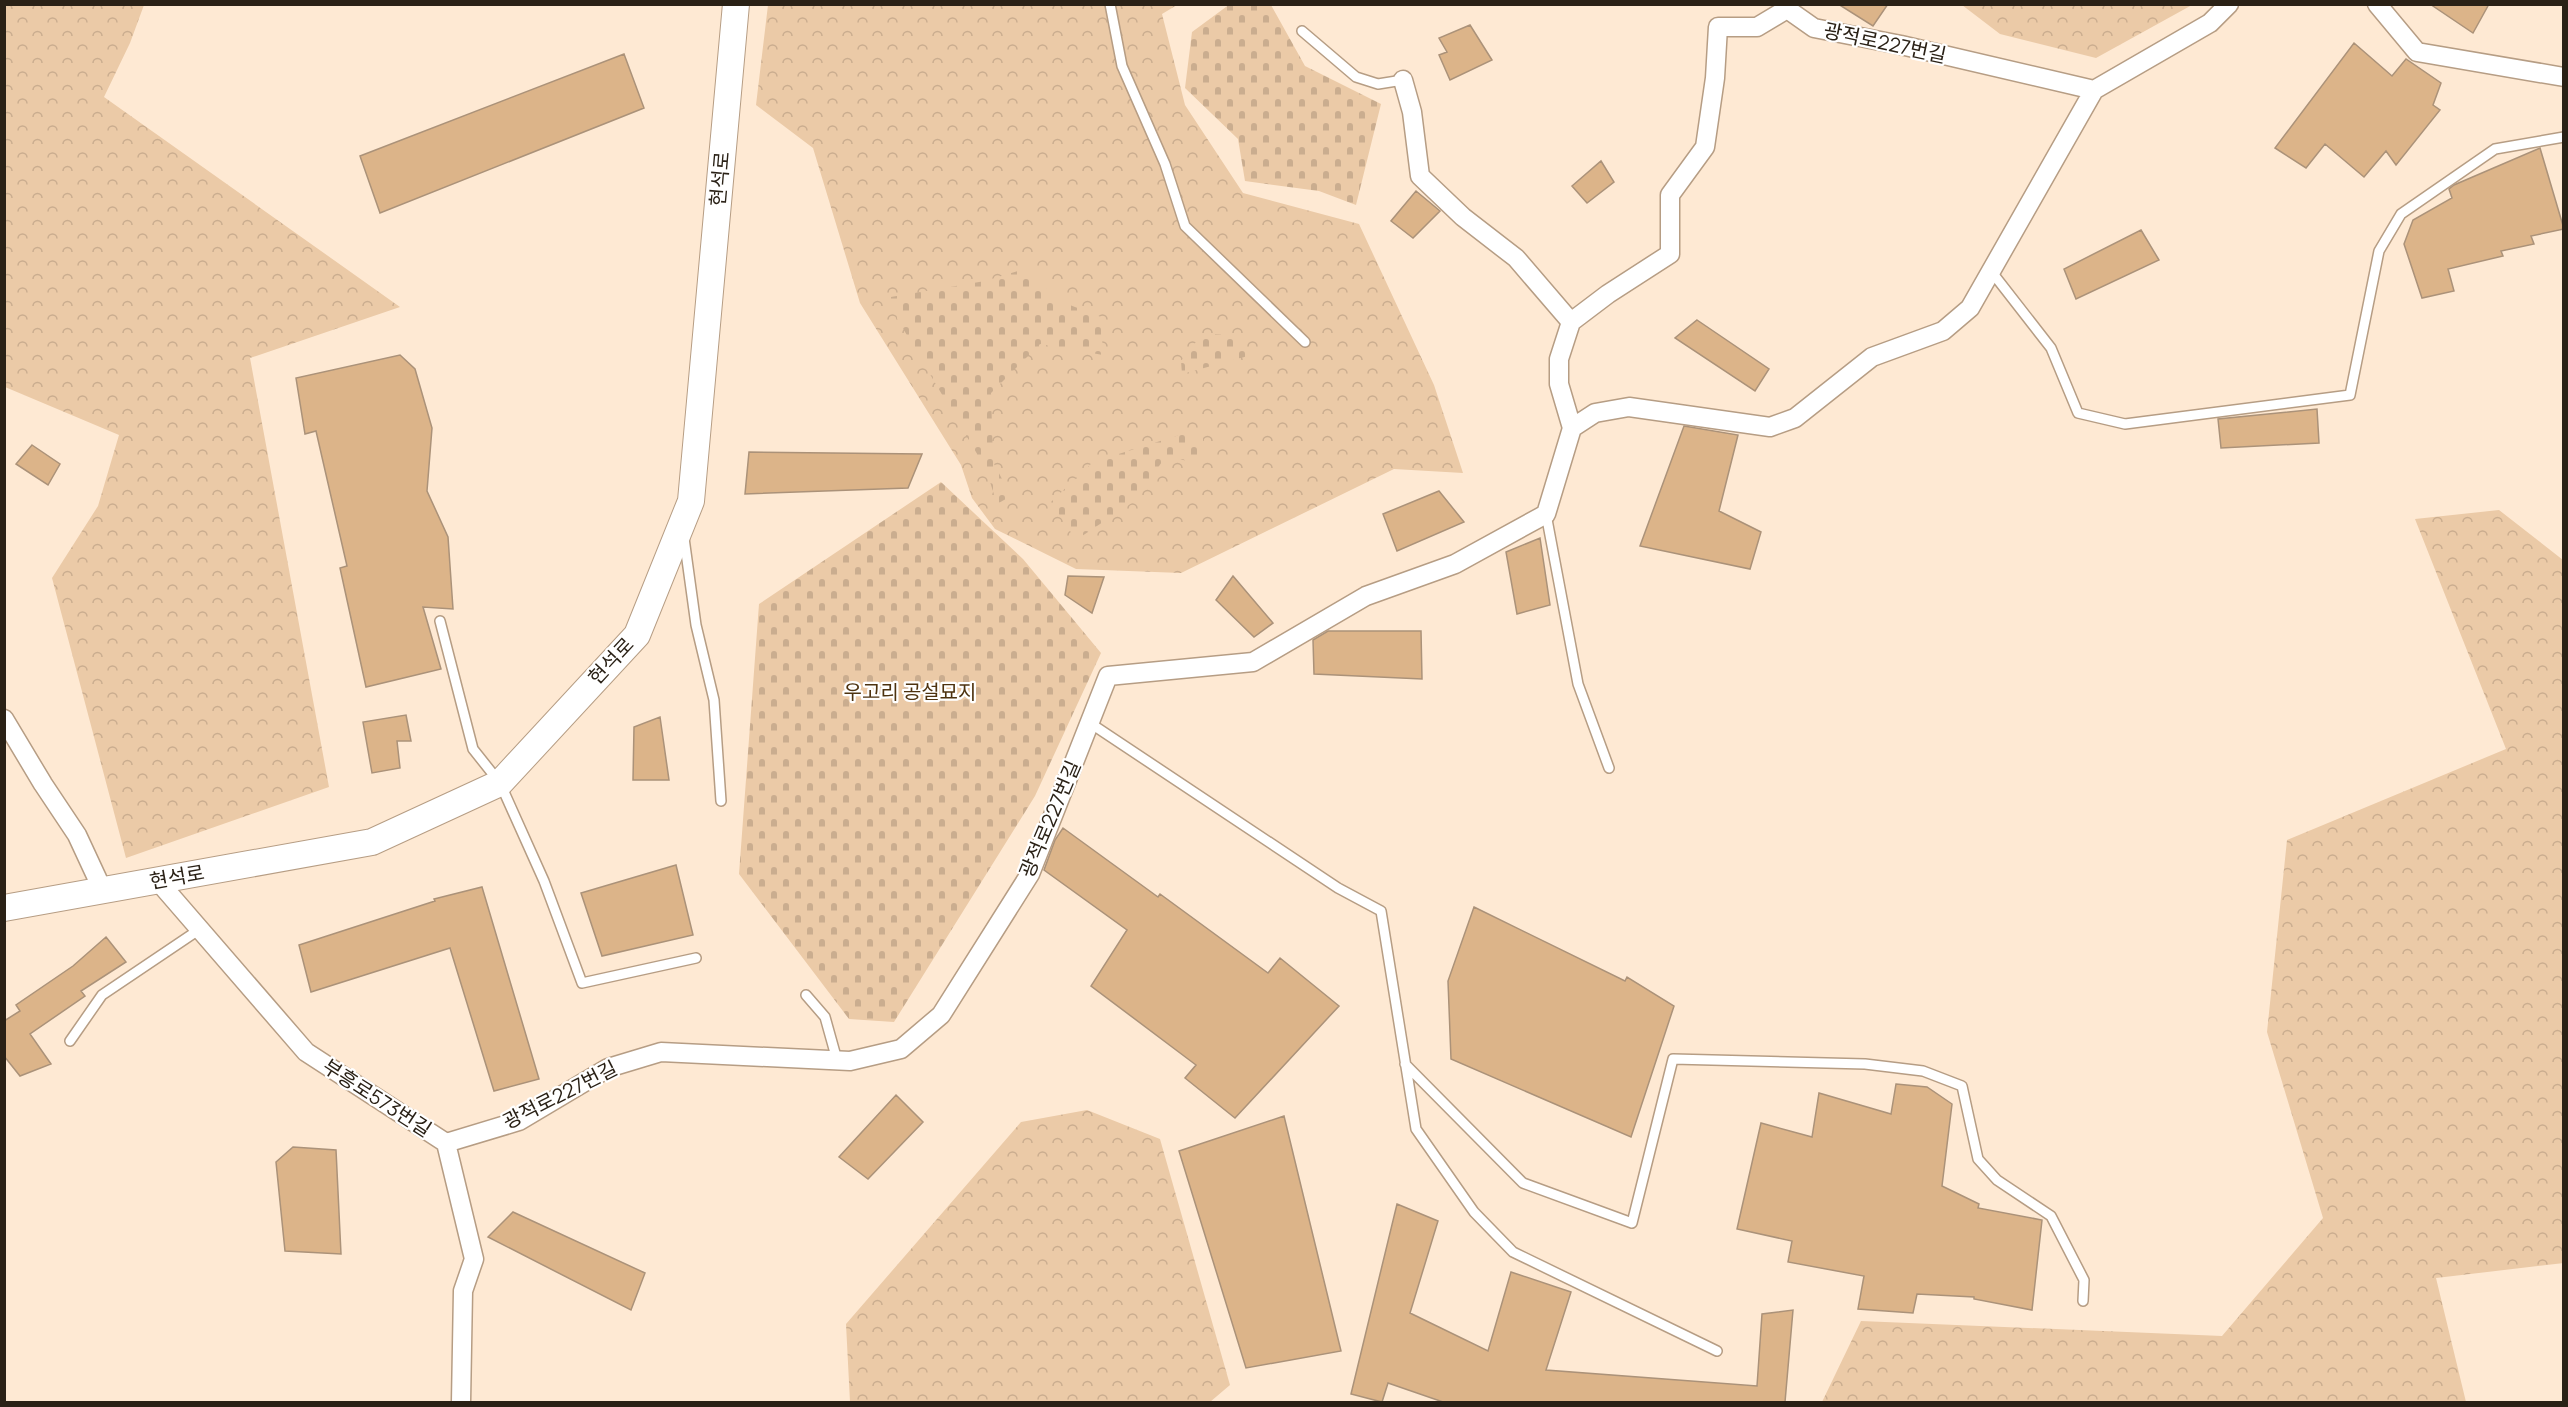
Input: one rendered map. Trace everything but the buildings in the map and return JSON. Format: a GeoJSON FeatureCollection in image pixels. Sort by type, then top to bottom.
{"type":"FeatureCollection","features":[{"type":"Feature","properties":{"kind":"street","name":"현석로"},"geometry":{"type":"LineString","coordinates":[[4,908],[372,842],[500,783],[637,634],[691,501],[736,4]]}},
{"type":"Feature","properties":{"kind":"street"},"geometry":{"type":"LineString","coordinates":[[1572,428],[1595,412],[1629,407],[1770,428],[1795,418],[1872,357],[1943,332],[1970,308],[2094,90],[2210,23],[2229,4]]}},
{"type":"Feature","properties":{"kind":"street"},"geometry":{"type":"LineString","coordinates":[[2377,4],[2416,52],[2564,77]]}},
{"type":"Feature","properties":{"kind":"street","name":"광적로227번길"},"geometry":{"type":"LineString","coordinates":[[1571,322],[1608,294],[1670,254],[1670,195],[1705,147],[1715,78],[1718,27],[1757,27],[1787,9],[1814,28],[1901,45],[2094,90]]}},
{"type":"Feature","properties":{"kind":"street"},"geometry":{"type":"LineString","coordinates":[[1403,80],[1412,112],[1420,176],[1462,217],[1516,258],[1571,322],[1559,359],[1559,384],[1572,428],[1546,514]]}},
{"type":"Feature","properties":{"kind":"street","name":"광적로227번길"},"geometry":{"type":"LineString","coordinates":[[446,1143],[519,1121],[608,1068],[661,1052],[850,1061],[901,1049],[941,1015],[1030,874],[1108,676],[1253,662],[1366,596],[1455,564],[1546,514]]}},
{"type":"Feature","properties":{"kind":"street"},"geometry":{"type":"LineString","coordinates":[[4,719],[43,784],[78,835],[104,891]]}},
{"type":"Feature","properties":{"kind":"street","name":"부흥로573번길"},"geometry":{"type":"LineString","coordinates":[[158,881],[306,1052],[446,1143],[474,1259],[463,1292],[461,1402]]}},
{"type":"Feature","properties":{"kind":"lane"},"geometry":{"type":"LineString","coordinates":[[1110,4],[1122,66],[1165,164],[1185,226],[1305,342]]}},
{"type":"Feature","properties":{"kind":"lane"},"geometry":{"type":"LineString","coordinates":[[1302,31],[1356,77],[1378,84],[1403,80]]}},
{"type":"Feature","properties":{"kind":"lane"},"geometry":{"type":"LineString","coordinates":[[1991,271],[2051,348],[2078,412],[2125,424],[2350,395],[2379,251],[2401,214],[2496,149],[2564,136]]}},
{"type":"Feature","properties":{"kind":"lane"},"geometry":{"type":"LineString","coordinates":[[1546,514],[1578,684],[1609,768]]}},
{"type":"Feature","properties":{"kind":"lane"},"geometry":{"type":"LineString","coordinates":[[682,524],[696,625],[714,700],[721,801]]}},
{"type":"Feature","properties":{"kind":"lane"},"geometry":{"type":"LineString","coordinates":[[440,621],[473,749],[500,783],[544,880],[582,983],[696,958]]}},
{"type":"Feature","properties":{"kind":"lane"},"geometry":{"type":"LineString","coordinates":[[1090,723],[1338,888],[1381,911],[1416,1129],[1474,1212],[1513,1252],[1717,1351]]}},
{"type":"Feature","properties":{"kind":"lane"},"geometry":{"type":"LineString","coordinates":[[70,1041],[102,995],[200,929]]}},
{"type":"Feature","properties":{"kind":"lane"},"geometry":{"type":"LineString","coordinates":[[806,995],[825,1017],[837,1060]]}},
{"type":"Feature","properties":{"kind":"lane"},"geometry":{"type":"LineString","coordinates":[[1405,1064],[1523,1182],[1632,1223],[1672,1059],[1865,1064],[1923,1071],[1962,1086],[1978,1158],[1996,1180],[2051,1216],[2084,1280],[2083,1301]]}},
{"type":"Feature","properties":{"kind":"green space"},"geometry":{"type":"Polygon","coordinates":[[[1230,4],[1271,5],[1305,66],[1381,104],[1356,205],[1319,191],[1245,181],[1238,139],[1185,88],[1192,32],[1230,4]]]}},
{"type":"Feature","properties":{"kind":"green space"},"geometry":{"type":"Polygon","coordinates":[[[4,5],[144,5],[130,43],[104,97],[400,307],[250,358],[329,787],[126,858],[52,578],[98,506],[119,435],[5,387],[4,5]]]}},
{"type":"Feature","properties":{"kind":"green space"},"geometry":{"type":"Polygon","coordinates":[[[768,5],[1177,5],[1162,14],[1185,105],[1243,193],[1359,224],[1434,385],[1463,473],[1394,469],[1181,573],[1076,569],[995,529],[972,498],[961,465],[860,303],[813,148],[756,105],[768,5]]]}},
{"type":"Feature","properties":{"kind":"green space"},"geometry":{"type":"Polygon","coordinates":[[[1962,5],[2192,5],[2096,58],[2000,34],[1962,5]]]}},
{"type":"Feature","properties":{"kind":"green space"},"geometry":{"type":"Polygon","coordinates":[[[1025,269],[1062,302],[1101,317],[1103,355],[1040,344],[991,393],[993,462],[1011,496],[997,504],[986,469],[885,298],[985,281],[1025,269]]]}},
{"type":"Feature","properties":{"kind":"green space"},"geometry":{"type":"Polygon","coordinates":[[[1203,333],[1239,336],[1248,356],[1182,374],[1181,361],[1203,333]]]}},
{"type":"Feature","properties":{"kind":"green space"},"geometry":{"type":"Polygon","coordinates":[[[1189,432],[1203,434],[1203,466],[1167,455],[1133,502],[1076,540],[1051,502],[1093,462],[1189,432]]]}},
{"type":"Feature","properties":{"kind":"green space","name":"우고리 공설묘지"},"geometry":{"type":"Polygon","coordinates":[[[941,482],[1023,559],[1101,653],[1035,796],[894,1022],[849,1019],[739,874],[759,604],[941,482]]]}},
{"type":"Feature","properties":{"kind":"green space"},"geometry":{"type":"Polygon","coordinates":[[[2499,510],[2563,560],[2564,1263],[2436,1278],[2466,1402],[1822,1402],[1861,1321],[2222,1336],[2323,1218],[2267,1032],[2287,840],[2506,749],[2415,519],[2499,510]]]}},
{"type":"Feature","properties":{"kind":"green space"},"geometry":{"type":"Polygon","coordinates":[[[1087,1110],[1160,1139],[1230,1385],[1210,1402],[850,1402],[846,1324],[1021,1122],[1087,1110]]]}}]}
